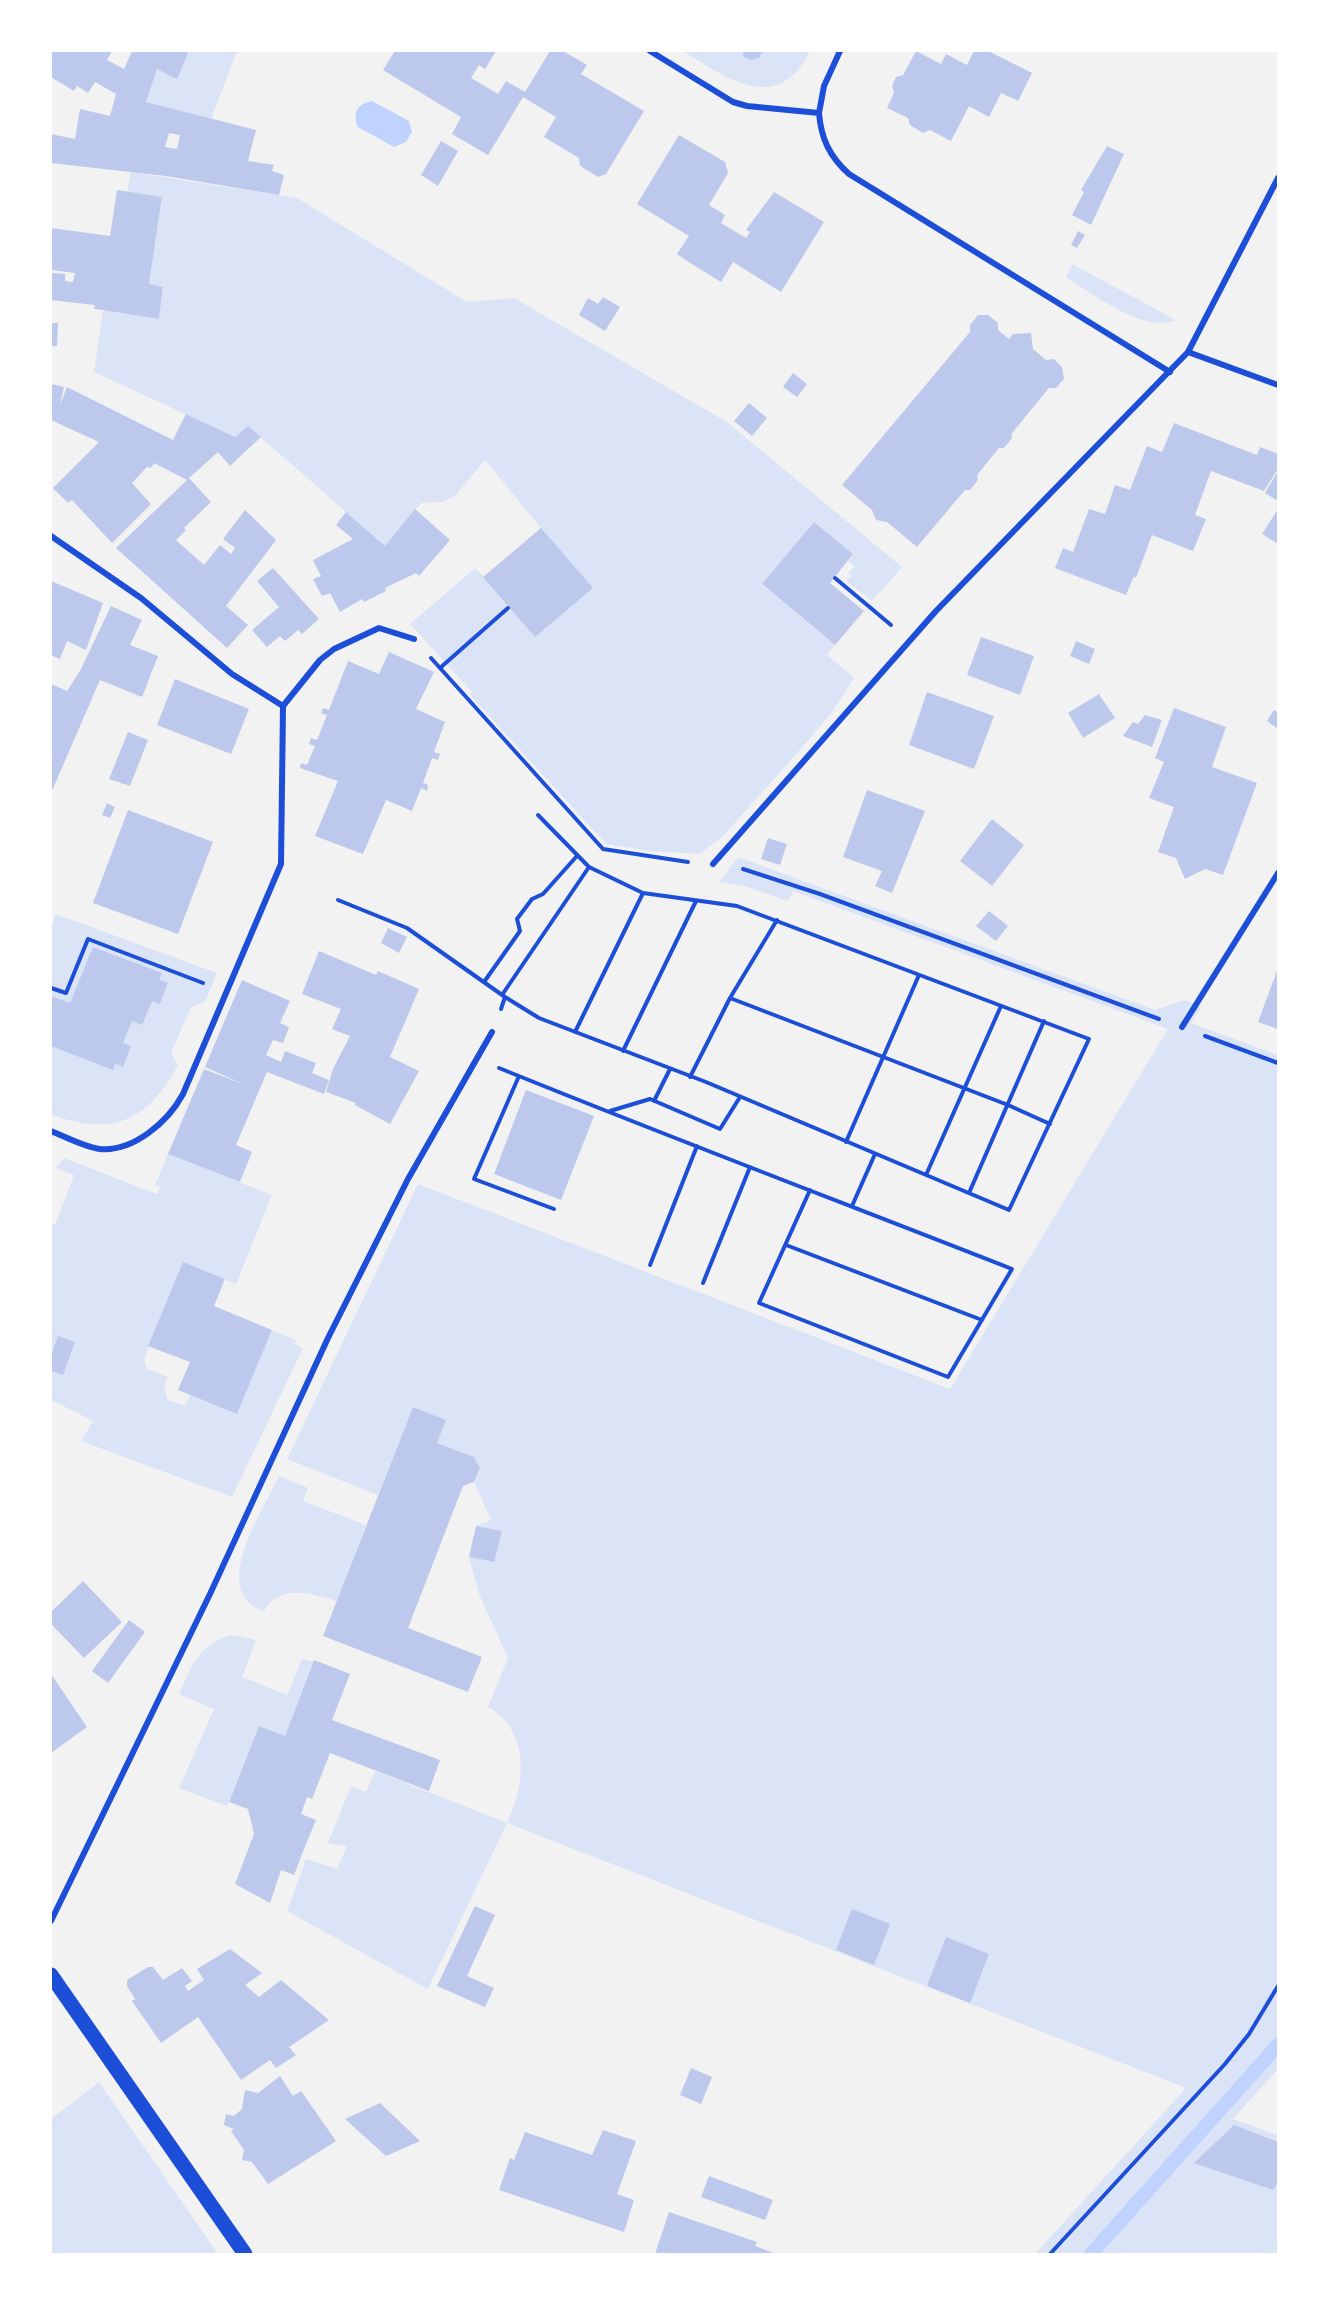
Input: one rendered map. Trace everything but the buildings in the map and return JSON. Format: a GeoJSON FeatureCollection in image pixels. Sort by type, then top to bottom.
{"type":"FeatureCollection","features":[{"type":"Feature","properties":{"kind":"main road"},"geometry":{"type":"LineString","coordinates":[[51,1976],[244,2254]]}},
{"type":"Feature","properties":{"kind":"street"},"geometry":{"type":"LineString","coordinates":[[650,51],[733,102],[747,106],[819,113]]}},
{"type":"Feature","properties":{"kind":"street"},"geometry":{"type":"LineString","coordinates":[[840,51],[824,87],[819,113],[820,129],[830,153],[849,174],[1170,372]]}},
{"type":"Feature","properties":{"kind":"street"},"geometry":{"type":"LineString","coordinates":[[713,864],[936,611],[1188,352],[1278,178]]}},
{"type":"Feature","properties":{"kind":"street"},"geometry":{"type":"LineString","coordinates":[[1188,352],[1278,385]]}},
{"type":"Feature","properties":{"kind":"street"},"geometry":{"type":"LineString","coordinates":[[51,536],[141,598],[232,674],[283,706]]}},
{"type":"Feature","properties":{"kind":"street"},"geometry":{"type":"LineString","coordinates":[[51,1131],[99,1149],[119,1148],[148,1134],[179,1102],[281,864],[283,706],[320,660],[334,649],[379,628],[414,639]]}},
{"type":"Feature","properties":{"kind":"street"},"geometry":{"type":"LineString","coordinates":[[1182,1027],[1278,873]]}},
{"type":"Feature","properties":{"kind":"street"},"geometry":{"type":"LineString","coordinates":[[51,1921],[210,1594],[328,1338],[408,1179],[492,1032]]}},
{"type":"Feature","properties":{"kind":"path"},"geometry":{"type":"LineString","coordinates":[[835,578],[898,631]]}},
{"type":"Feature","properties":{"kind":"path"},"geometry":{"type":"LineString","coordinates":[[440,668],[508,608]]}},
{"type":"Feature","properties":{"kind":"path"},"geometry":{"type":"LineString","coordinates":[[414,639],[603,849],[674,861],[726,864],[820,894],[1278,1063]]}},
{"type":"Feature","properties":{"kind":"path"},"geometry":{"type":"LineString","coordinates":[[338,900],[407,927],[539,1018],[740,1097],[1009,1210],[1089,1039],[737,906],[642,893],[589,867],[576,857],[538,815]]}},
{"type":"Feature","properties":{"kind":"path"},"geometry":{"type":"LineString","coordinates":[[484,982],[520,931],[517,919],[532,899],[543,894],[576,857]]}},
{"type":"Feature","properties":{"kind":"path"},"geometry":{"type":"LineString","coordinates":[[492,1032],[504,996],[589,867]]}},
{"type":"Feature","properties":{"kind":"path"},"geometry":{"type":"LineString","coordinates":[[575,1032],[642,893]]}},
{"type":"Feature","properties":{"kind":"path"},"geometry":{"type":"LineString","coordinates":[[623,1051],[696,901]]}},
{"type":"Feature","properties":{"kind":"path"},"geometry":{"type":"LineString","coordinates":[[690,1077],[730,998],[777,920]]}},
{"type":"Feature","properties":{"kind":"path"},"geometry":{"type":"LineString","coordinates":[[51,988],[66,993],[88,939],[226,992]]}},
{"type":"Feature","properties":{"kind":"path"},"geometry":{"type":"LineString","coordinates":[[846,1142],[919,975]]}},
{"type":"Feature","properties":{"kind":"path"},"geometry":{"type":"LineString","coordinates":[[730,998],[1008,1105],[1050,1124]]}},
{"type":"Feature","properties":{"kind":"path"},"geometry":{"type":"LineString","coordinates":[[926,1175],[1001,1006]]}},
{"type":"Feature","properties":{"kind":"path"},"geometry":{"type":"LineString","coordinates":[[969,1193],[1044,1022]]}},
{"type":"Feature","properties":{"kind":"path"},"geometry":{"type":"LineString","coordinates":[[476,1059],[1012,1269],[948,1377],[759,1303],[810,1190]]}},
{"type":"Feature","properties":{"kind":"path"},"geometry":{"type":"LineString","coordinates":[[654,1101],[670,1069]]}},
{"type":"Feature","properties":{"kind":"path"},"geometry":{"type":"LineString","coordinates":[[519,1076],[474,1179],[554,1209]]}},
{"type":"Feature","properties":{"kind":"path"},"geometry":{"type":"LineString","coordinates":[[609,1111],[650,1100],[720,1129],[740,1097]]}},
{"type":"Feature","properties":{"kind":"path"},"geometry":{"type":"LineString","coordinates":[[650,1265],[697,1146]]}},
{"type":"Feature","properties":{"kind":"path"},"geometry":{"type":"LineString","coordinates":[[852,1206],[875,1154]]}},
{"type":"Feature","properties":{"kind":"path"},"geometry":{"type":"LineString","coordinates":[[703,1283],[750,1167]]}},
{"type":"Feature","properties":{"kind":"path"},"geometry":{"type":"LineString","coordinates":[[786,1245],[982,1320]]}},
{"type":"Feature","properties":{"kind":"path"},"geometry":{"type":"LineString","coordinates":[[1050,2254],[1225,2064],[1249,2034],[1278,1986]]}},
{"type":"Feature","properties":{"kind":"shaded area"},"geometry":{"type":"Polygon","coordinates":[[[189,51],[237,51],[211,119],[146,102],[157,69],[177,78],[189,51]]]}},
{"type":"Feature","properties":{"kind":"shaded area"},"geometry":{"type":"Polygon","coordinates":[[[683,51],[742,51],[745,57],[752,60],[759,58],[763,51],[810,51],[797,71],[783,82],[768,87],[751,86],[735,80],[683,51]]]}},
{"type":"Feature","properties":{"kind":"shaded area"},"geometry":{"type":"Polygon","coordinates":[[[131,172],[297,198],[467,302],[514,298],[727,422],[902,567],[872,601],[846,581],[851,576],[848,573],[855,566],[848,561],[853,554],[814,522],[762,585],[835,645],[827,655],[854,678],[832,712],[723,836],[699,854],[650,851],[606,844],[470,695],[472,692],[410,624],[475,568],[484,577],[541,528],[485,460],[455,496],[442,502],[421,503],[385,546],[248,426],[235,437],[94,372],[103,310],[159,319],[163,287],[149,284],[162,198],[127,192],[131,172]]]}},
{"type":"Feature","properties":{"kind":"shaded area"},"geometry":{"type":"Polygon","coordinates":[[[1072,264],[1176,320],[1163,323],[1149,321],[1118,310],[1066,277],[1072,264]]]}},
{"type":"Feature","properties":{"kind":"shaded area"},"geometry":{"type":"Polygon","coordinates":[[[738,857],[1155,1010],[1185,1000],[1201,1007],[1191,1023],[1278,1055],[1278,2069],[1233,2119],[1278,2135],[1278,2254],[1035,2254],[1186,2088],[507,1823],[518,1792],[520,1760],[511,1730],[502,1717],[488,1707],[508,1658],[479,1594],[469,1557],[493,1562],[502,1531],[476,1526],[491,1520],[474,1482],[480,1468],[474,1457],[437,1443],[446,1420],[413,1407],[378,1495],[287,1459],[418,1184],[950,1389],[1168,1029],[793,891],[788,901],[744,886],[719,882],[738,857]]]}},
{"type":"Feature","properties":{"kind":"shaded area"},"geometry":{"type":"Polygon","coordinates":[[[56,914],[217,973],[205,1002],[191,1007],[171,1053],[178,1065],[154,1100],[126,1120],[110,1124],[92,1124],[72,1121],[51,1114],[51,928],[56,914]]]}},
{"type":"Feature","properties":{"kind":"shaded area"},"geometry":{"type":"Polygon","coordinates":[[[168,1154],[272,1195],[236,1284],[183,1262],[144,1360],[147,1369],[168,1377],[164,1387],[168,1400],[185,1406],[190,1395],[237,1414],[272,1330],[296,1340],[295,1344],[303,1348],[232,1497],[81,1441],[93,1421],[51,1400],[51,1223],[55,1225],[74,1175],[56,1168],[64,1158],[157,1194],[160,1187],[155,1185],[168,1154]]]}},
{"type":"Feature","properties":{"kind":"shaded area"},"geometry":{"type":"Polygon","coordinates":[[[279,1476],[308,1488],[303,1501],[366,1525],[337,1601],[307,1594],[287,1594],[271,1602],[264,1611],[248,1601],[240,1587],[240,1569],[244,1549],[279,1476]]]}},
{"type":"Feature","properties":{"kind":"shaded area"},"geometry":{"type":"Polygon","coordinates":[[[234,1635],[256,1640],[242,1677],[287,1695],[302,1659],[313,1662],[285,1736],[259,1726],[227,1806],[179,1788],[214,1709],[179,1694],[193,1665],[205,1649],[222,1638],[234,1635]]]}},
{"type":"Feature","properties":{"kind":"shaded area"},"geometry":{"type":"Polygon","coordinates":[[[375,1771],[507,1823],[428,1989],[287,1911],[306,1859],[337,1869],[347,1846],[328,1843],[351,1786],[366,1792],[375,1771]]]}},
{"type":"Feature","properties":{"kind":"shaded area"},"geometry":{"type":"Polygon","coordinates":[[[99,2082],[218,2254],[51,2254],[51,2119],[99,2082]]]}},
{"type":"Feature","properties":{"kind":"water"},"geometry":{"type":"Polygon","coordinates":[[[372,101],[409,121],[412,132],[406,142],[394,147],[358,127],[357,110],[363,104],[372,101]]]}},
{"type":"Feature","properties":{"kind":"waterway"},"geometry":{"type":"LineString","coordinates":[[1091,2254],[1278,2045]]}}]}
